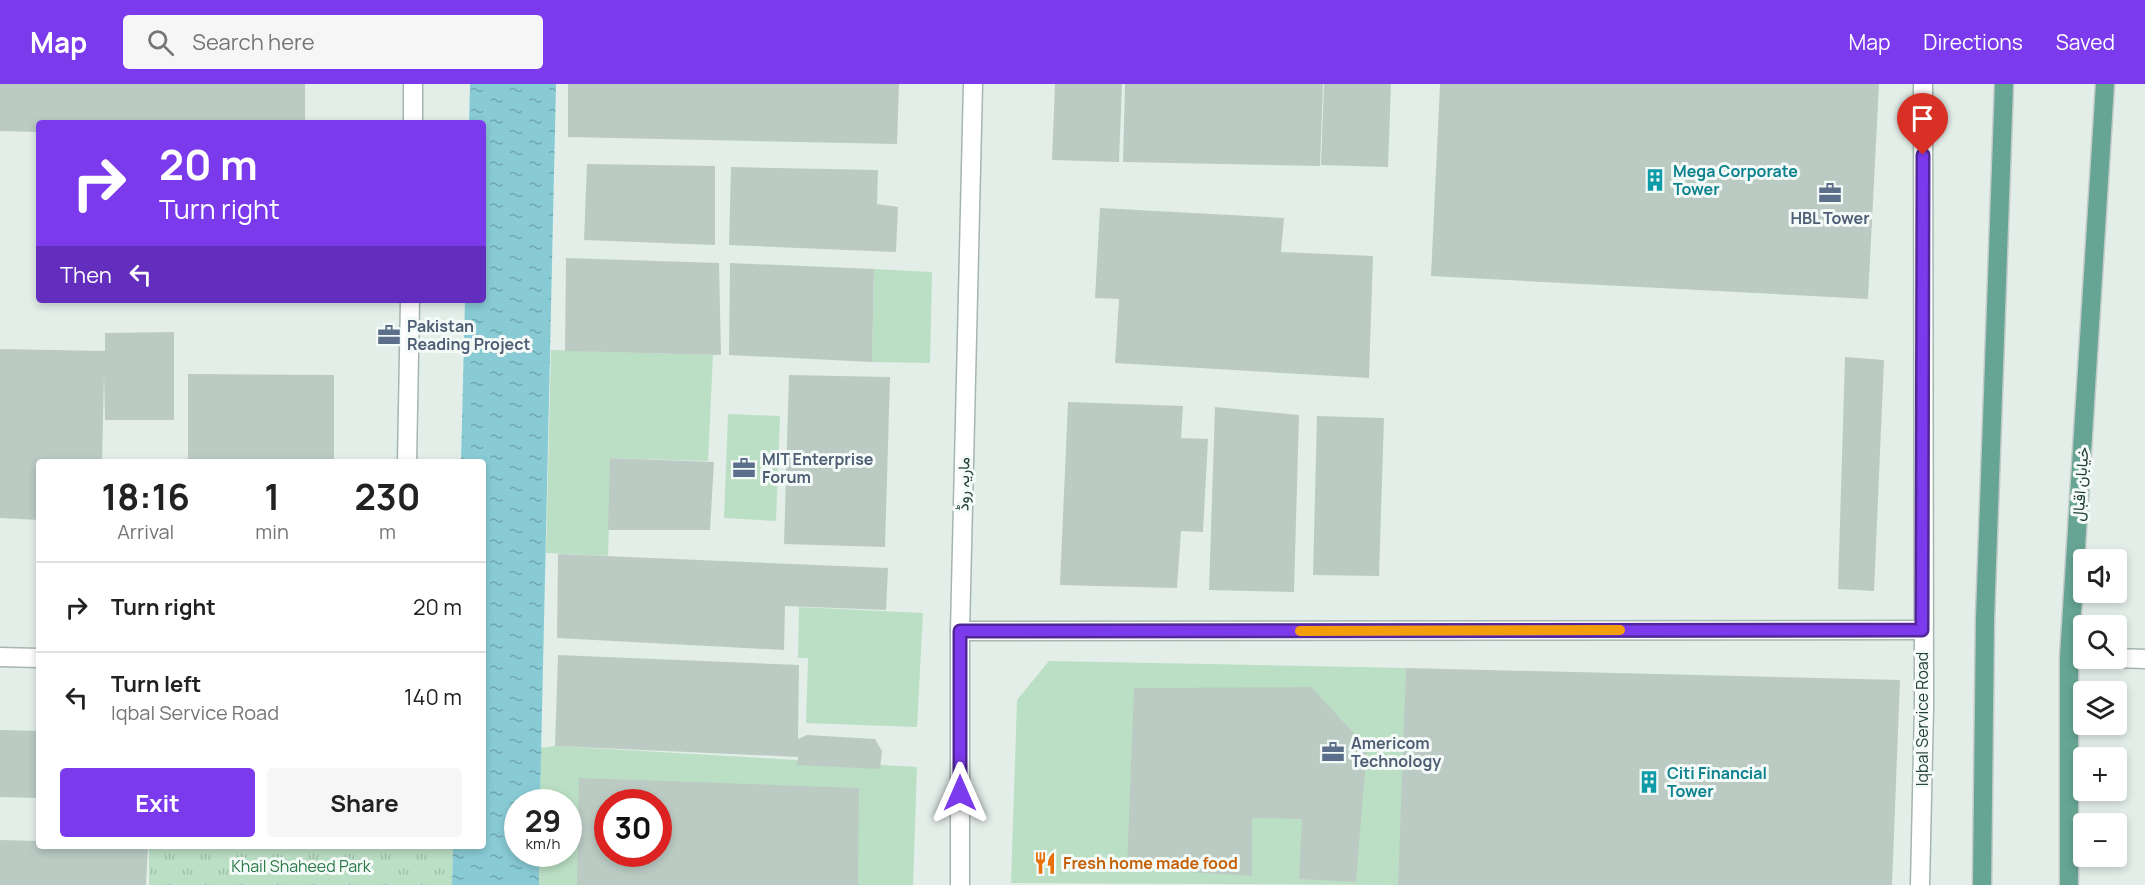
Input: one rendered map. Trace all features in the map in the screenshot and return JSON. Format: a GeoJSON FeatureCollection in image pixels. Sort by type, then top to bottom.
{"type":"FeatureCollection","features":[{"type":"Feature","properties":{"kind":"main road"},"geometry":{"type":"LineString","coordinates":[[1982,885],[1986,607],[2004,84]]}},
{"type":"Feature","properties":{"kind":"main road","name":"خیابان اقبال"},"geometry":{"type":"LineString","coordinates":[[2078,615],[2105,84]]}},
{"type":"Feature","properties":{"kind":"main road","name":"خیابان اقبال"},"geometry":{"type":"LineString","coordinates":[[2069,885],[2076,669]]}},
{"type":"Feature","properties":{"kind":"street"},"geometry":{"type":"LineString","coordinates":[[412,120],[413,84]]}},
{"type":"Feature","properties":{"kind":"street","name":"ماریہ روڈ"},"geometry":{"type":"LineString","coordinates":[[960,885],[960,631],[972,84]]}},
{"type":"Feature","properties":{"kind":"street","name":"Iqbal Service Road"},"geometry":{"type":"LineString","coordinates":[[1920,885],[1924,706],[1922,630],[1923,84]]}},
{"type":"Feature","properties":{"kind":"street"},"geometry":{"type":"LineString","coordinates":[[407,459],[410,303]]}},
{"type":"Feature","properties":{"kind":"street"},"geometry":{"type":"LineString","coordinates":[[960,631],[1922,630]]}},
{"type":"Feature","properties":{"kind":"street"},"geometry":{"type":"LineString","coordinates":[[0,657],[36,658]]}},
{"type":"Feature","properties":{"kind":"street"},"geometry":{"type":"LineString","coordinates":[[2127,658],[2145,659]]}},
{"type":"Feature","properties":{"kind":"green space"},"geometry":{"type":"Polygon","coordinates":[[[874,269],[932,272],[930,363],[872,362],[874,269]]]}},
{"type":"Feature","properties":{"kind":"green space"},"geometry":{"type":"Polygon","coordinates":[[[551,350],[713,355],[708,461],[611,458],[608,556],[546,553],[551,350]]]}},
{"type":"Feature","properties":{"kind":"green space"},"geometry":{"type":"Polygon","coordinates":[[[728,414],[780,416],[776,521],[724,518],[728,414]]]}},
{"type":"Feature","properties":{"kind":"green space"},"geometry":{"type":"Polygon","coordinates":[[[799,607],[923,613],[917,727],[806,723],[808,658],[798,658],[799,607]]]}},
{"type":"Feature","properties":{"kind":"green space"},"geometry":{"type":"Polygon","coordinates":[[[1049,661],[1406,668],[1403,885],[1011,883],[1017,700],[1049,661]]]}},
{"type":"Feature","properties":{"kind":"green space"},"geometry":{"type":"Polygon","coordinates":[[[555,746],[917,767],[913,885],[539,885],[539,867],[582,867],[582,789],[540,789],[541,748],[555,746]]]}},
{"type":"Feature","properties":{"kind":"green space","name":"Khail Shaheed Park"},"geometry":{"type":"Polygon","coordinates":[[[149,849],[453,849],[452,885],[149,885],[149,849]]]}},
{"type":"Feature","properties":{"kind":"water"},"geometry":{"type":"Polygon","coordinates":[[[470,84],[556,84],[540,789],[504,789],[504,867],[539,867],[539,885],[452,885],[453,849],[486,849],[486,459],[461,459],[465,303],[486,303],[486,120],[469,120],[470,84]]]}},
{"type":"Feature","properties":{"kind":"building"},"geometry":{"type":"Polygon","coordinates":[[[0,84],[305,84],[305,120],[36,120],[36,132],[0,131],[0,84]]]}},
{"type":"Feature","properties":{"kind":"building"},"geometry":{"type":"Polygon","coordinates":[[[568,84],[899,84],[897,144],[568,137],[568,84]]]}},
{"type":"Feature","properties":{"kind":"building"},"geometry":{"type":"Polygon","coordinates":[[[1055,84],[1122,84],[1119,162],[1052,160],[1055,84]]]}},
{"type":"Feature","properties":{"kind":"building"},"geometry":{"type":"Polygon","coordinates":[[[1125,84],[1323,84],[1320,166],[1123,162],[1125,84]]]}},
{"type":"Feature","properties":{"kind":"building"},"geometry":{"type":"Polygon","coordinates":[[[1324,84],[1391,84],[1388,167],[1321,165],[1324,84]]]}},
{"type":"Feature","properties":{"kind":"building","name":"Mega Corporate Tower"},"geometry":{"type":"Polygon","coordinates":[[[1440,84],[1879,84],[1868,299],[1431,276],[1440,84]]]}},
{"type":"Feature","properties":{"kind":"building"},"geometry":{"type":"Polygon","coordinates":[[[587,164],[715,166],[715,245],[584,240],[587,164]]]}},
{"type":"Feature","properties":{"kind":"building"},"geometry":{"type":"Polygon","coordinates":[[[731,167],[878,170],[877,204],[898,207],[896,252],[729,245],[731,167]]]}},
{"type":"Feature","properties":{"kind":"building"},"geometry":{"type":"Polygon","coordinates":[[[1100,208],[1284,218],[1281,252],[1373,256],[1369,378],[1115,363],[1119,299],[1095,298],[1100,208]]]}},
{"type":"Feature","properties":{"kind":"building"},"geometry":{"type":"Polygon","coordinates":[[[566,258],[719,263],[721,355],[565,351],[566,258]]]}},
{"type":"Feature","properties":{"kind":"building"},"geometry":{"type":"Polygon","coordinates":[[[730,263],[874,269],[872,362],[729,355],[730,263]]]}},
{"type":"Feature","properties":{"kind":"building"},"geometry":{"type":"Polygon","coordinates":[[[174,332],[174,420],[105,420],[104,374],[102,459],[36,459],[36,520],[0,518],[0,349],[105,351],[105,333],[174,332]]]}},
{"type":"Feature","properties":{"kind":"building"},"geometry":{"type":"Polygon","coordinates":[[[1845,357],[1884,360],[1874,591],[1838,589],[1845,357]]]}},
{"type":"Feature","properties":{"kind":"building"},"geometry":{"type":"Polygon","coordinates":[[[188,374],[334,375],[334,459],[188,459],[188,374]]]}},
{"type":"Feature","properties":{"kind":"building"},"geometry":{"type":"Polygon","coordinates":[[[789,375],[890,377],[885,547],[784,544],[789,375]]]}},
{"type":"Feature","properties":{"kind":"building"},"geometry":{"type":"Polygon","coordinates":[[[1068,402],[1183,406],[1181,438],[1208,439],[1203,532],[1181,531],[1177,588],[1060,585],[1068,402]]]}},
{"type":"Feature","properties":{"kind":"building"},"geometry":{"type":"Polygon","coordinates":[[[1215,407],[1299,415],[1294,592],[1209,590],[1215,407]]]}},
{"type":"Feature","properties":{"kind":"building"},"geometry":{"type":"Polygon","coordinates":[[[1317,416],[1384,418],[1379,576],[1313,575],[1317,416]]]}},
{"type":"Feature","properties":{"kind":"building"},"geometry":{"type":"Polygon","coordinates":[[[610,458],[714,462],[710,530],[608,530],[610,458]]]}},
{"type":"Feature","properties":{"kind":"building"},"geometry":{"type":"Polygon","coordinates":[[[558,554],[888,568],[886,610],[785,606],[784,650],[557,638],[558,554]]]}},
{"type":"Feature","properties":{"kind":"building"},"geometry":{"type":"Polygon","coordinates":[[[558,655],[799,665],[798,739],[807,735],[875,739],[882,751],[880,769],[797,765],[798,757],[555,746],[558,655]]]}},
{"type":"Feature","properties":{"kind":"building","name":"Citi Financial Tower"},"geometry":{"type":"Polygon","coordinates":[[[1406,668],[1900,680],[1892,885],[1398,885],[1406,668]]]}},
{"type":"Feature","properties":{"kind":"building"},"geometry":{"type":"Polygon","coordinates":[[[1311,687],[1367,747],[1356,882],[1299,879],[1302,819],[1252,818],[1252,876],[1127,868],[1134,688],[1311,687]]]}},
{"type":"Feature","properties":{"kind":"building"},"geometry":{"type":"Polygon","coordinates":[[[0,730],[36,731],[36,798],[0,797],[0,730]]]}},
{"type":"Feature","properties":{"kind":"building"},"geometry":{"type":"Polygon","coordinates":[[[579,778],[859,788],[858,885],[577,885],[577,867],[582,867],[582,789],[579,789],[579,778]]]}},
{"type":"Feature","properties":{"kind":"building"},"geometry":{"type":"Polygon","coordinates":[[[0,840],[36,841],[36,849],[148,849],[146,885],[0,885],[0,840]]]}},
{"type":"Feature","properties":{"kind":"slow traffic"},"geometry":{"type":"LineString","coordinates":[[1300,631],[1620,630]]}},
{"type":"Feature","properties":{"kind":"place","name":"Mega Corporate Tower"},"geometry":{"type":"Point","coordinates":[1655,180]}},
{"type":"Feature","properties":{"kind":"place","name":"HBL Tower"},"geometry":{"type":"Point","coordinates":[1830,193]}},
{"type":"Feature","properties":{"kind":"place","name":"Pakistan Reading Project"},"geometry":{"type":"Point","coordinates":[389,335]}},
{"type":"Feature","properties":{"kind":"place","name":"MIT Enterprise Forum"},"geometry":{"type":"Point","coordinates":[744,468]}},
{"type":"Feature","properties":{"kind":"place","name":"Americom Technology"},"geometry":{"type":"Point","coordinates":[1333,752]}},
{"type":"Feature","properties":{"kind":"place","name":"Citi Financial Tower"},"geometry":{"type":"Point","coordinates":[1649,782]}},
{"type":"Feature","properties":{"kind":"place","name":"Fresh home made food"},"geometry":{"type":"Point","coordinates":[1045,863]}},
{"type":"Feature","properties":{"kind":"route"},"geometry":{"type":"LineString","coordinates":[[960,793],[960,631],[1922,630],[1923,155]]}}]}
